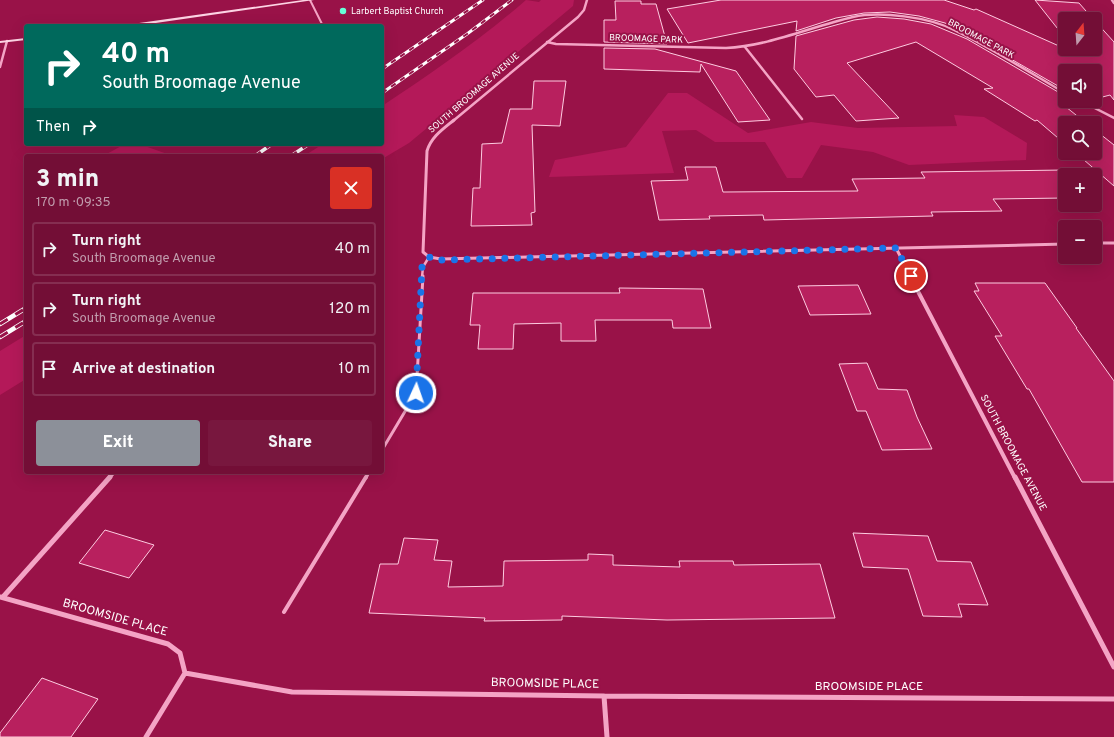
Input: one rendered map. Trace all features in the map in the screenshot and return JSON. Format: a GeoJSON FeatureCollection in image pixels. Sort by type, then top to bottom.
{"type":"FeatureCollection","features":[{"type":"Feature","properties":{"kind":"main road"},"geometry":{"type":"LineString","coordinates":[[139,24],[311,0]]}},
{"type":"Feature","properties":{"kind":"main road"},"geometry":{"type":"LineString","coordinates":[[0,42],[24,39]]}},
{"type":"Feature","properties":{"kind":"street","name":"SOUTH BROOMAGE AVENUE"},"geometry":{"type":"LineString","coordinates":[[430,257],[423,252],[427,151],[429,143],[435,136],[584,10],[587,0]]}},
{"type":"Feature","properties":{"kind":"street","name":"BROOMAGE PARK"},"geometry":{"type":"LineString","coordinates":[[547,42],[556,44],[704,48],[745,47],[854,17],[882,15],[906,17],[953,29],[1058,89]]}},
{"type":"Feature","properties":{"kind":"street"},"geometry":{"type":"LineString","coordinates":[[0,67],[7,41]]}},
{"type":"Feature","properties":{"kind":"street"},"geometry":{"type":"LineString","coordinates":[[745,47],[802,119]]}},
{"type":"Feature","properties":{"kind":"street"},"geometry":{"type":"LineString","coordinates":[[1094,108],[1114,118]]}},
{"type":"Feature","properties":{"kind":"street"},"geometry":{"type":"LineString","coordinates":[[1102,243],[1114,243]]}},
{"type":"Feature","properties":{"kind":"street"},"geometry":{"type":"LineString","coordinates":[[430,257],[441,260],[1058,244]]}},
{"type":"Feature","properties":{"kind":"street","name":"SOUTH BROOMAGE AVENUE"},"geometry":{"type":"LineString","coordinates":[[896,248],[1114,667]]}},
{"type":"Feature","properties":{"kind":"street","name":"BROOMSIDE PLACE"},"geometry":{"type":"LineString","coordinates":[[112,474],[1,597],[168,644],[180,653],[185,673],[292,692],[604,696],[1114,699]]}},
{"type":"Feature","properties":{"kind":"street"},"geometry":{"type":"LineString","coordinates":[[146,737],[185,673]]}},
{"type":"Feature","properties":{"kind":"street"},"geometry":{"type":"LineString","coordinates":[[604,696],[607,737]]}},
{"type":"Feature","properties":{"kind":"lane"},"geometry":{"type":"LineString","coordinates":[[311,0],[322,24]]}},
{"type":"Feature","properties":{"kind":"lane"},"geometry":{"type":"LineString","coordinates":[[384,447],[416,393],[422,267],[430,257]]}},
{"type":"Feature","properties":{"kind":"lane"},"geometry":{"type":"LineString","coordinates":[[284,612],[368,474]]}},
{"type":"Feature","properties":{"kind":"shaded area"},"geometry":{"type":"Polygon","coordinates":[[[526,0],[539,2],[541,0],[574,0],[573,6],[409,143],[384,158],[384,154],[307,154],[320,146],[384,146],[384,105],[492,28],[526,0]]]}},
{"type":"Feature","properties":{"kind":"shaded area"},"geometry":{"type":"Polygon","coordinates":[[[668,93],[687,93],[748,133],[811,122],[858,128],[957,126],[954,115],[984,117],[1027,143],[1026,160],[909,165],[873,152],[821,145],[802,178],[787,178],[765,142],[715,142],[696,130],[662,131],[674,173],[549,177],[555,160],[626,147],[668,93]]]}},
{"type":"Feature","properties":{"kind":"shaded area"},"geometry":{"type":"Polygon","coordinates":[[[121,146],[145,146],[167,154],[107,154],[121,146]]]}},
{"type":"Feature","properties":{"kind":"shaded area"},"geometry":{"type":"Polygon","coordinates":[[[24,336],[24,380],[0,395],[0,351],[24,336]]]}},
{"type":"Feature","properties":{"kind":"building"},"geometry":{"type":"Polygon","coordinates":[[[721,0],[944,0],[974,10],[976,9],[1058,46],[1058,56],[1102,56],[1102,29],[1114,42],[1114,100],[1110,95],[1102,97],[1102,64],[1058,64],[1058,86],[969,35],[945,23],[919,16],[890,12],[864,13],[836,18],[796,31],[797,21],[688,43],[667,9],[721,0]]]}},
{"type":"Feature","properties":{"kind":"building"},"geometry":{"type":"Polygon","coordinates":[[[1035,0],[1079,3],[1087,12],[1058,12],[1058,29],[1035,0]]]}},
{"type":"Feature","properties":{"kind":"building"},"geometry":{"type":"Polygon","coordinates":[[[615,1],[641,1],[641,4],[656,4],[667,44],[604,42],[604,20],[616,20],[615,1]]]}},
{"type":"Feature","properties":{"kind":"building"},"geometry":{"type":"Polygon","coordinates":[[[877,17],[904,19],[931,24],[967,39],[1058,92],[1058,108],[1067,108],[1077,116],[1058,116],[1058,138],[1037,120],[1035,121],[984,89],[993,88],[916,42],[847,63],[899,118],[856,121],[834,95],[816,97],[794,69],[796,36],[854,20],[877,17]]]}},
{"type":"Feature","properties":{"kind":"building"},"geometry":{"type":"Polygon","coordinates":[[[604,48],[655,49],[736,71],[770,120],[738,122],[701,64],[700,72],[604,69],[604,48]]]}},
{"type":"Feature","properties":{"kind":"building"},"geometry":{"type":"Polygon","coordinates":[[[534,81],[566,81],[560,126],[532,125],[535,212],[531,213],[532,225],[471,226],[473,188],[480,188],[482,144],[502,143],[510,109],[532,109],[534,81]]]}},
{"type":"Feature","properties":{"kind":"building"},"geometry":{"type":"Polygon","coordinates":[[[1102,136],[1114,145],[1114,186],[1102,176],[1102,168],[1093,168],[1084,160],[1102,160],[1102,136]]]}},
{"type":"Feature","properties":{"kind":"building"},"geometry":{"type":"Polygon","coordinates":[[[685,167],[716,167],[723,192],[858,191],[852,179],[925,178],[921,172],[1058,170],[1058,198],[993,199],[1002,211],[931,212],[933,216],[764,220],[763,215],[709,216],[710,219],[659,220],[651,181],[688,180],[685,167]]]}},
{"type":"Feature","properties":{"kind":"building"},"geometry":{"type":"Polygon","coordinates":[[[975,283],[1045,283],[1077,328],[1114,381],[1114,482],[1082,482],[1029,389],[1027,389],[995,336],[1002,336],[974,291],[979,291],[975,283]]]}},
{"type":"Feature","properties":{"kind":"building"},"geometry":{"type":"Polygon","coordinates":[[[858,285],[871,314],[810,315],[798,286],[858,285]]]}},
{"type":"Feature","properties":{"kind":"building"},"geometry":{"type":"Polygon","coordinates":[[[619,288],[703,289],[711,328],[673,328],[672,320],[595,320],[596,341],[561,341],[561,323],[514,324],[513,349],[478,349],[480,325],[470,325],[473,293],[620,293],[619,288]]]}},
{"type":"Feature","properties":{"kind":"building"},"geometry":{"type":"Polygon","coordinates":[[[867,363],[878,389],[907,390],[917,417],[932,449],[882,450],[866,411],[857,411],[839,364],[867,363]]]}},
{"type":"Feature","properties":{"kind":"building"},"geometry":{"type":"Polygon","coordinates":[[[105,530],[154,545],[129,578],[79,563],[105,530]]]}},
{"type":"Feature","properties":{"kind":"building"},"geometry":{"type":"Polygon","coordinates":[[[853,533],[928,536],[937,561],[971,562],[988,605],[958,604],[962,617],[923,616],[908,569],[863,567],[853,533]]]}},
{"type":"Feature","properties":{"kind":"building"},"geometry":{"type":"Polygon","coordinates":[[[404,538],[438,540],[434,560],[452,561],[448,587],[503,586],[504,561],[588,560],[588,554],[613,555],[613,565],[680,567],[679,561],[733,561],[734,565],[820,564],[835,618],[667,620],[562,616],[562,620],[484,621],[485,618],[369,613],[380,564],[398,564],[404,538]]]}},
{"type":"Feature","properties":{"kind":"building"},"geometry":{"type":"Polygon","coordinates":[[[42,678],[98,699],[71,737],[0,737],[0,733],[42,678]]]}},
{"type":"Feature","properties":{"kind":"railway"},"geometry":{"type":"LineString","coordinates":[[384,68],[483,0]]}},
{"type":"Feature","properties":{"kind":"railway"},"geometry":{"type":"LineString","coordinates":[[384,92],[467,34],[512,0]]}},
{"type":"Feature","properties":{"kind":"railway"},"geometry":{"type":"LineString","coordinates":[[258,154],[269,146]]}},
{"type":"Feature","properties":{"kind":"railway"},"geometry":{"type":"LineString","coordinates":[[294,154],[306,146]]}},
{"type":"Feature","properties":{"kind":"railway"},"geometry":{"type":"LineString","coordinates":[[0,324],[24,309]]}},
{"type":"Feature","properties":{"kind":"railway"},"geometry":{"type":"LineString","coordinates":[[0,337],[24,322]]}},
{"type":"Feature","properties":{"kind":"place","name":"Larbert Baptist Church"},"geometry":{"type":"Point","coordinates":[343,11]}},
{"type":"Feature","properties":{"kind":"route"},"geometry":{"type":"LineString","coordinates":[[416,393],[422,267],[430,257],[441,260],[896,248],[911,276]]}}]}
